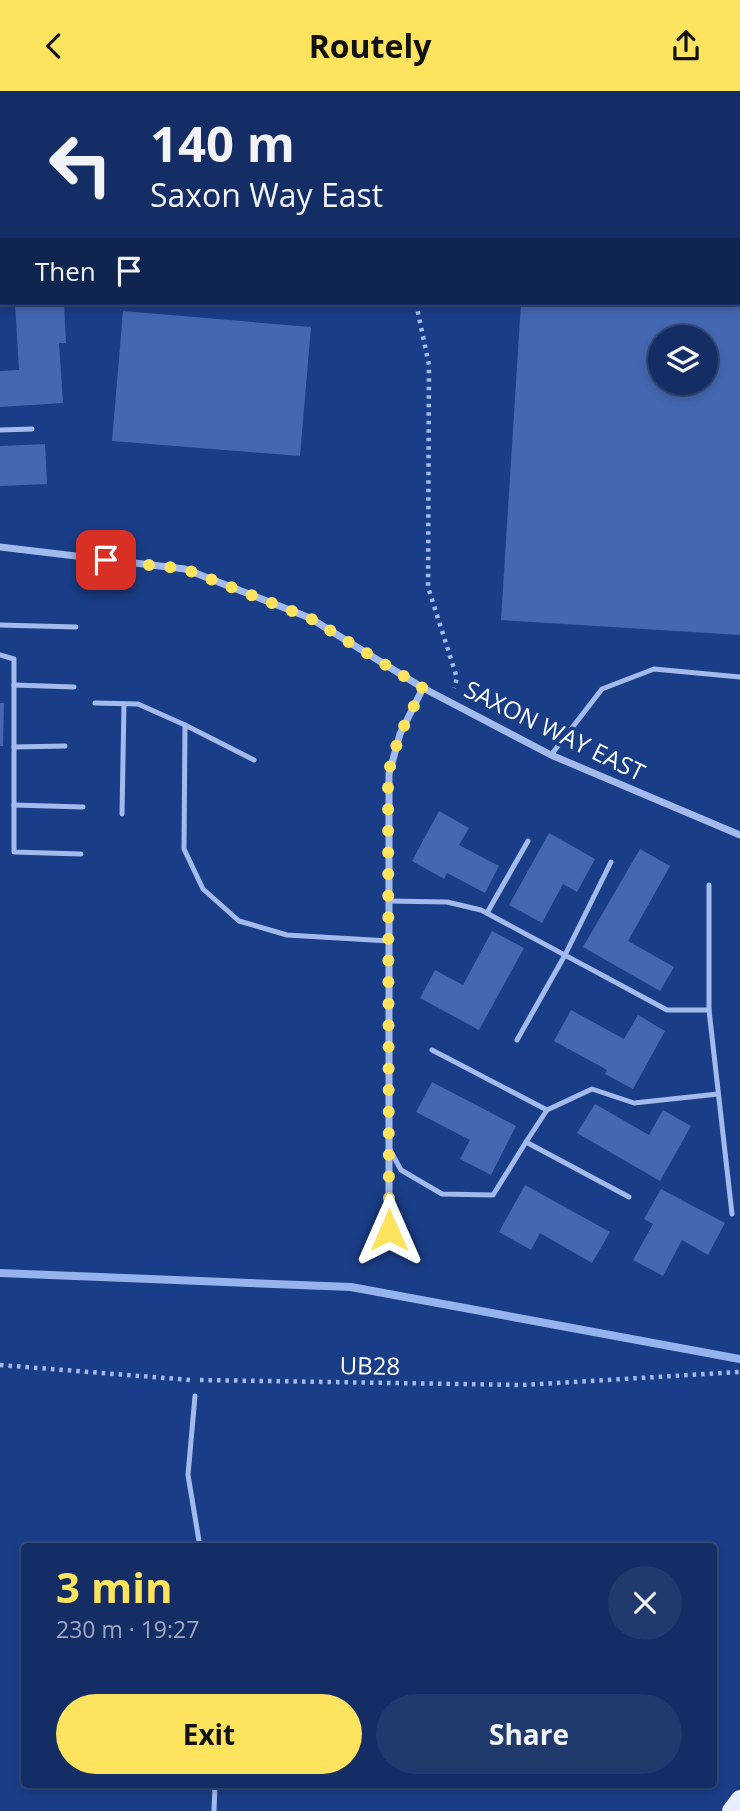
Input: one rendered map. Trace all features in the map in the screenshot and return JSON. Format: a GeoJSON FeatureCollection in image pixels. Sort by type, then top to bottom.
{"type":"FeatureCollection","features":[{"type":"Feature","properties":{"kind":"main road"},"geometry":{"type":"LineString","coordinates":[[731,1811],[740,1798]]}},
{"type":"Feature","properties":{"kind":"street","name":"SAXON WAY EAST"},"geometry":{"type":"LineString","coordinates":[[0,547],[185,569],[310,618],[423,688],[551,755],[740,835]]}},
{"type":"Feature","properties":{"kind":"street"},"geometry":{"type":"LineString","coordinates":[[389,1230],[388,773],[400,734],[423,688]]}},
{"type":"Feature","properties":{"kind":"lane"},"geometry":{"type":"LineString","coordinates":[[0,430],[32,429]]}},
{"type":"Feature","properties":{"kind":"lane"},"geometry":{"type":"LineString","coordinates":[[0,625],[76,627]]}},
{"type":"Feature","properties":{"kind":"lane"},"geometry":{"type":"LineString","coordinates":[[0,655],[14,659],[15,852],[81,854]]}},
{"type":"Feature","properties":{"kind":"lane"},"geometry":{"type":"LineString","coordinates":[[551,755],[602,689],[654,669],[740,677]]}},
{"type":"Feature","properties":{"kind":"lane"},"geometry":{"type":"LineString","coordinates":[[14,685],[74,687]]}},
{"type":"Feature","properties":{"kind":"lane"},"geometry":{"type":"LineString","coordinates":[[94,703],[138,704],[254,760]]}},
{"type":"Feature","properties":{"kind":"lane"},"geometry":{"type":"LineString","coordinates":[[122,814],[124,704]]}},
{"type":"Feature","properties":{"kind":"lane"},"geometry":{"type":"LineString","coordinates":[[186,725],[184,849],[203,889],[239,921],[286,935],[389,941]]}},
{"type":"Feature","properties":{"kind":"lane"},"geometry":{"type":"LineString","coordinates":[[14,747],[65,746]]}},
{"type":"Feature","properties":{"kind":"lane"},"geometry":{"type":"LineString","coordinates":[[14,805],[83,807]]}},
{"type":"Feature","properties":{"kind":"lane"},"geometry":{"type":"LineString","coordinates":[[487,913],[528,841]]}},
{"type":"Feature","properties":{"kind":"lane"},"geometry":{"type":"LineString","coordinates":[[517,1040],[565,955],[611,862]]}},
{"type":"Feature","properties":{"kind":"lane"},"geometry":{"type":"LineString","coordinates":[[709,885],[709,1010],[732,1214]]}},
{"type":"Feature","properties":{"kind":"lane"},"geometry":{"type":"LineString","coordinates":[[389,901],[447,902],[487,913],[667,1010],[709,1010]]}},
{"type":"Feature","properties":{"kind":"lane"},"geometry":{"type":"LineString","coordinates":[[432,1050],[547,1110]]}},
{"type":"Feature","properties":{"kind":"lane"},"geometry":{"type":"LineString","coordinates":[[389,1148],[401,1170],[442,1194],[493,1195],[547,1110],[592,1089],[634,1103],[718,1094]]}},
{"type":"Feature","properties":{"kind":"lane"},"geometry":{"type":"LineString","coordinates":[[526,1142],[629,1197]]}},
{"type":"Feature","properties":{"kind":"lane"},"geometry":{"type":"LineString","coordinates":[[195,1396],[188,1475],[199,1543]]}},
{"type":"Feature","properties":{"kind":"lane"},"geometry":{"type":"LineString","coordinates":[[214,1811],[215,1788]]}},
{"type":"Feature","properties":{"kind":"path"},"geometry":{"type":"LineString","coordinates":[[416,305],[429,365],[428,587],[457,678],[451,702]]}},
{"type":"Feature","properties":{"kind":"path","name":"UB28"},"geometry":{"type":"LineString","coordinates":[[0,1364],[186,1380],[522,1385],[740,1373]]}},
{"type":"Feature","properties":{"kind":"building"},"geometry":{"type":"Polygon","coordinates":[[[15,305],[64,305],[66,343],[59,343],[63,403],[0,407],[0,371],[19,370],[15,305]]]}},
{"type":"Feature","properties":{"kind":"building"},"geometry":{"type":"Polygon","coordinates":[[[521,305],[740,305],[740,635],[501,620],[521,305]]]}},
{"type":"Feature","properties":{"kind":"building"},"geometry":{"type":"Polygon","coordinates":[[[123,311],[311,327],[300,456],[112,441],[123,311]]]}},
{"type":"Feature","properties":{"kind":"building"},"geometry":{"type":"Polygon","coordinates":[[[45,444],[47,484],[0,486],[0,446],[45,444]]]}},
{"type":"Feature","properties":{"kind":"building"},"geometry":{"type":"Polygon","coordinates":[[[0,703],[4,703],[3,746],[0,746],[0,703]]]}},
{"type":"Feature","properties":{"kind":"building"},"geometry":{"type":"Polygon","coordinates":[[[439,811],[469,828],[459,845],[499,866],[485,893],[447,873],[444,879],[412,861],[439,811]]]}},
{"type":"Feature","properties":{"kind":"building"},"geometry":{"type":"Polygon","coordinates":[[[549,833],[595,859],[577,892],[563,884],[542,923],[509,905],[549,833]]]}},
{"type":"Feature","properties":{"kind":"building"},"geometry":{"type":"Polygon","coordinates":[[[640,849],[670,866],[628,941],[674,967],[660,991],[583,947],[640,849]]]}},
{"type":"Feature","properties":{"kind":"building"},"geometry":{"type":"Polygon","coordinates":[[[492,931],[524,948],[479,1030],[420,998],[435,970],[463,985],[492,931]]]}},
{"type":"Feature","properties":{"kind":"building"},"geometry":{"type":"Polygon","coordinates":[[[571,1010],[624,1039],[638,1015],[665,1031],[633,1089],[605,1074],[607,1070],[554,1041],[571,1010]]]}},
{"type":"Feature","properties":{"kind":"building"},"geometry":{"type":"Polygon","coordinates":[[[432,1082],[516,1126],[491,1175],[460,1159],[470,1140],[416,1112],[432,1082]]]}},
{"type":"Feature","properties":{"kind":"building"},"geometry":{"type":"Polygon","coordinates":[[[595,1104],[649,1135],[663,1110],[691,1126],[660,1181],[577,1133],[595,1104]]]}},
{"type":"Feature","properties":{"kind":"building"},"geometry":{"type":"Polygon","coordinates":[[[525,1185],[610,1232],[592,1263],[540,1233],[531,1250],[499,1232],[525,1185]]]}},
{"type":"Feature","properties":{"kind":"building"},"geometry":{"type":"Polygon","coordinates":[[[661,1189],[725,1223],[708,1255],[682,1240],[663,1276],[633,1260],[653,1224],[644,1219],[661,1189]]]}},
{"type":"Feature","properties":{"kind":"waterway"},"geometry":{"type":"LineString","coordinates":[[0,1273],[351,1287],[740,1359]]}},
{"type":"Feature","properties":{"kind":"route"},"geometry":{"type":"LineString","coordinates":[[106,560],[185,569],[310,618],[423,688],[400,734],[388,773],[389,1230]]}}]}
